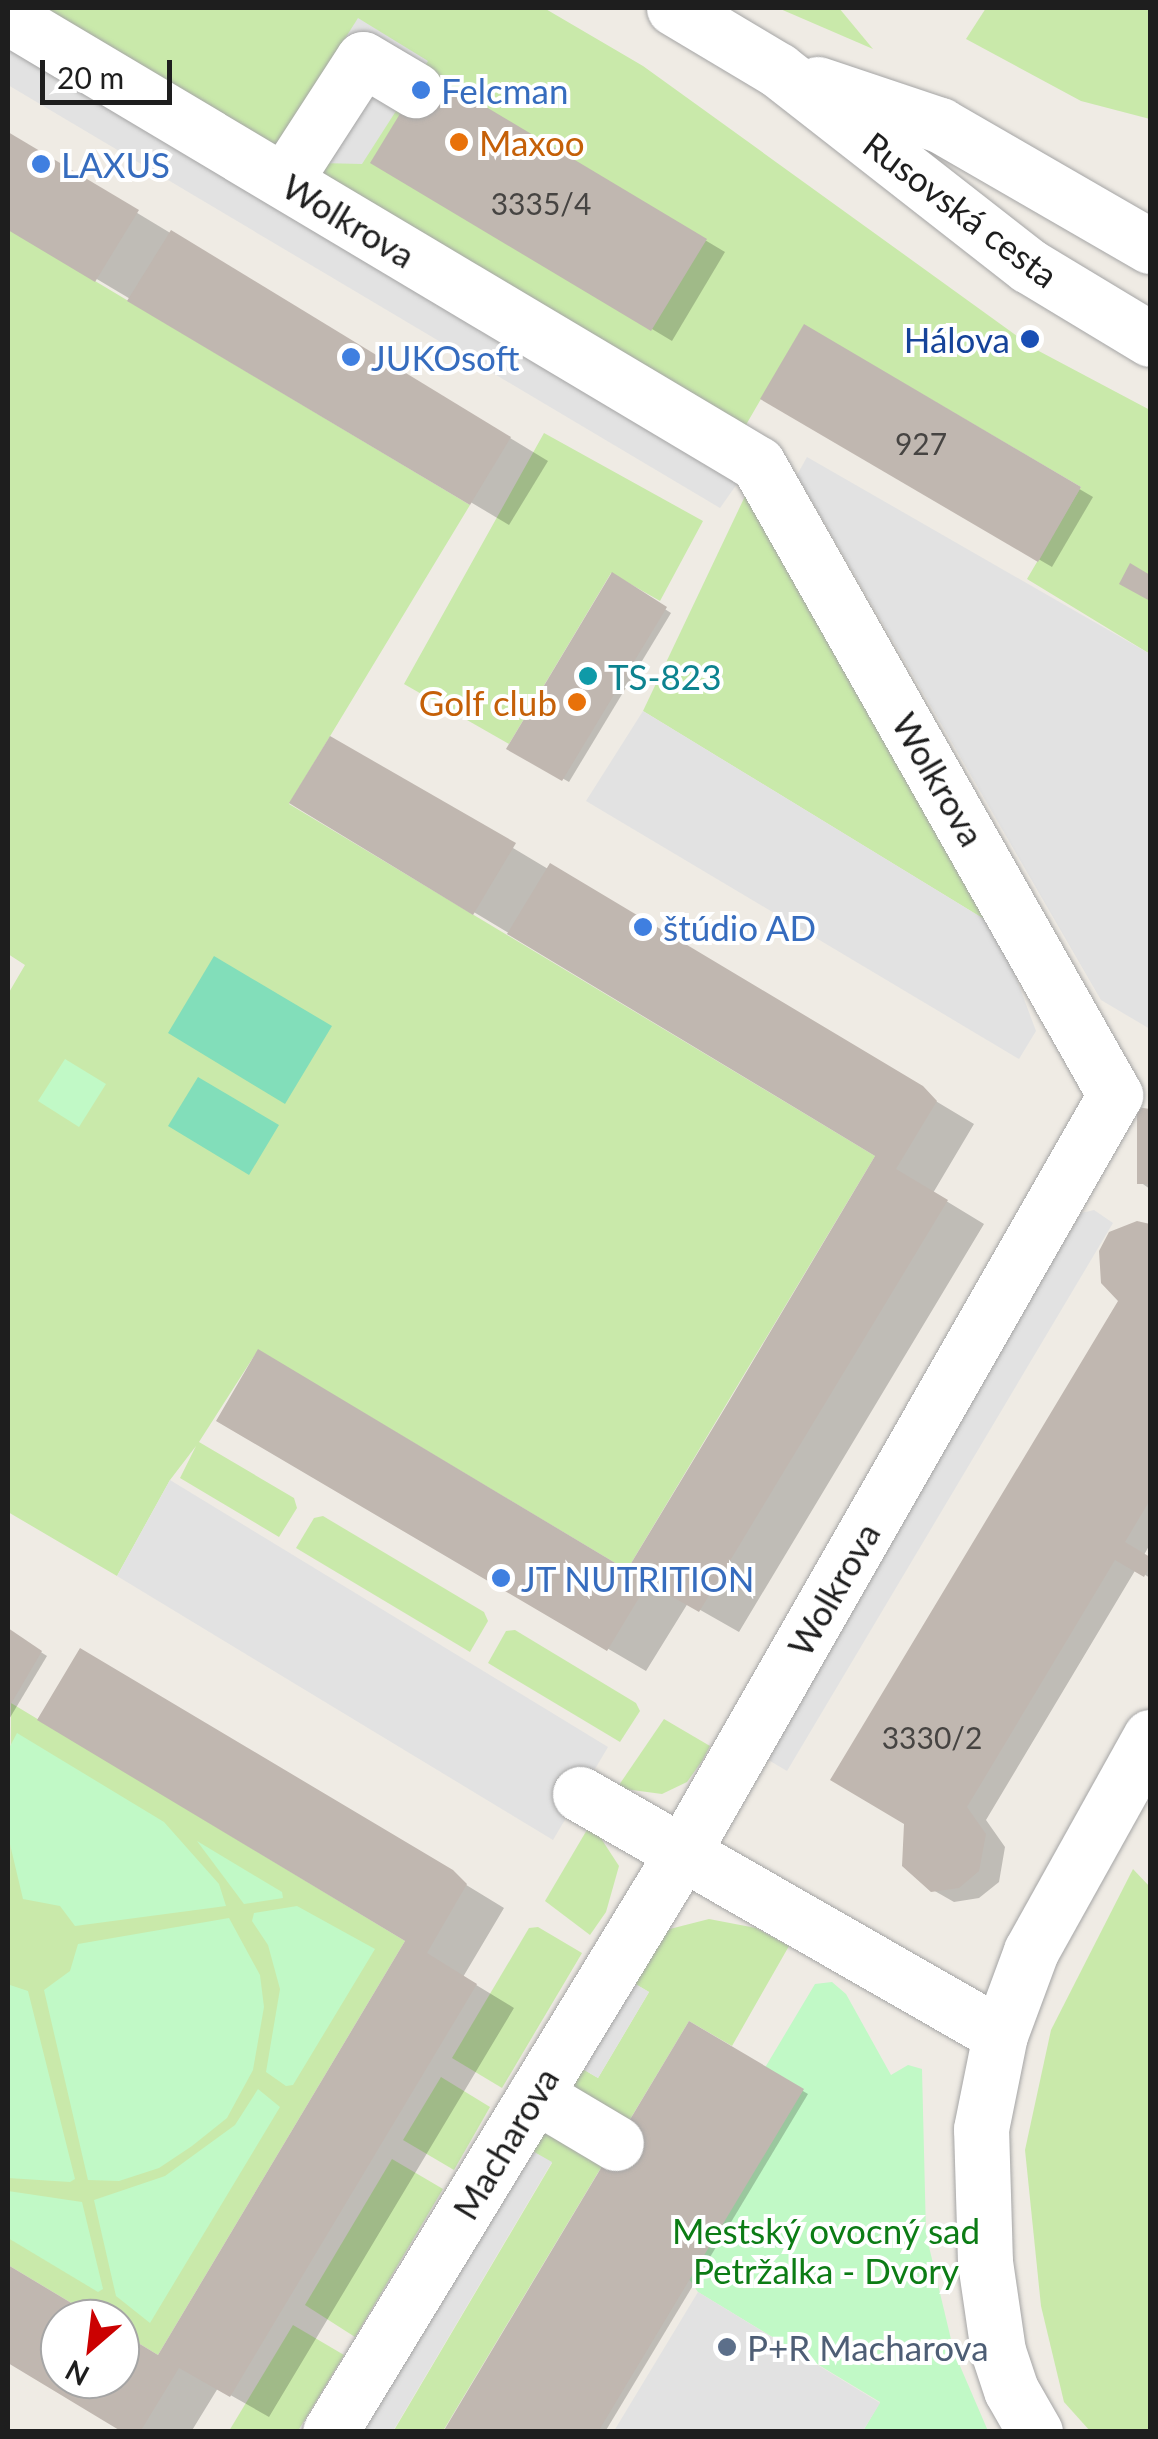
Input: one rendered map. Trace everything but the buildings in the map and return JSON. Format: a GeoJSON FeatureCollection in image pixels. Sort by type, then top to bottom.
{"type":"FeatureCollection","features":[{"type":"Feature","properties":{"kind":"street","name":"Rusovská cesta"},"geometry":{"type":"LineString","coordinates":[[674,8],[778,70],[1030,266],[1150,339]]}},
{"type":"Feature","properties":{"kind":"street","name":"Wolkrova"},"geometry":{"type":"LineString","coordinates":[[8,17],[758,464],[1115,1095],[681,1855]]}},
{"type":"Feature","properties":{"kind":"street"},"geometry":{"type":"LineString","coordinates":[[284,181],[363,60],[415,90]]}},
{"type":"Feature","properties":{"kind":"street","name":"Rusovská cesta"},"geometry":{"type":"LineString","coordinates":[[778,70],[940,125],[1150,246]]}},
{"type":"Feature","properties":{"kind":"street"},"geometry":{"type":"LineString","coordinates":[[1035,2432],[998,2351],[985,2262],[982,2128],[1000,2035],[1030,1951],[1147,1752]]}},
{"type":"Feature","properties":{"kind":"street"},"geometry":{"type":"LineString","coordinates":[[580,1794],[1000,2035]]}},
{"type":"Feature","properties":{"kind":"street","name":"Macharova"},"geometry":{"type":"LineString","coordinates":[[330,2432],[681,1855]]}},
{"type":"Feature","properties":{"kind":"street"},"geometry":{"type":"LineString","coordinates":[[534,2095],[616,2143]]}},
{"type":"Feature","properties":{"kind":"green space"},"geometry":{"type":"Polygon","coordinates":[[[33,8],[544,8],[643,66],[1035,349],[1150,410],[1150,654],[1027,579],[1081,487],[804,325],[743,430],[33,8]]]}},
{"type":"Feature","properties":{"kind":"green space"},"geometry":{"type":"Polygon","coordinates":[[[778,8],[839,8],[873,49],[778,8]]]}},
{"type":"Feature","properties":{"kind":"green space"},"geometry":{"type":"Polygon","coordinates":[[[986,8],[1150,8],[1150,119],[1081,101],[966,39],[986,8]]]}},
{"type":"Feature","properties":{"kind":"green space"},"geometry":{"type":"Polygon","coordinates":[[[8,229],[470,505],[289,804],[875,1156],[627,1570],[258,1350],[199,1442],[294,1498],[297,1508],[279,1537],[180,1478],[196,1446],[170,1480],[117,1576],[8,1512],[8,994],[25,965],[8,954],[8,229]]]}},
{"type":"Feature","properties":{"kind":"green space"},"geometry":{"type":"Polygon","coordinates":[[[544,433],[703,521],[660,601],[611,573],[509,744],[404,684],[544,433]]]}},
{"type":"Feature","properties":{"kind":"green space"},"geometry":{"type":"Polygon","coordinates":[[[747,492],[997,927],[643,711],[747,492]]]}},
{"type":"Feature","properties":{"kind":"green space"},"geometry":{"type":"Polygon","coordinates":[[[214,956],[332,1026],[285,1104],[168,1033],[214,956]]]}},
{"type":"Feature","properties":{"kind":"green space"},"geometry":{"type":"Polygon","coordinates":[[[65,1059],[106,1084],[79,1127],[38,1101],[65,1059]]]}},
{"type":"Feature","properties":{"kind":"green space"},"geometry":{"type":"Polygon","coordinates":[[[198,1077],[279,1125],[249,1175],[168,1126],[198,1077]]]}},
{"type":"Feature","properties":{"kind":"green space"},"geometry":{"type":"Polygon","coordinates":[[[323,1516],[484,1612],[488,1621],[470,1652],[296,1548],[314,1518],[323,1516]]]}},
{"type":"Feature","properties":{"kind":"green space"},"geometry":{"type":"Polygon","coordinates":[[[515,1630],[636,1703],[640,1711],[620,1742],[488,1663],[506,1631],[515,1630]]]}},
{"type":"Feature","properties":{"kind":"green space"},"geometry":{"type":"Polygon","coordinates":[[[11,1703],[405,1941],[158,2355],[140,2344],[140,2299],[65,2299],[8,2265],[11,1703]]]}},
{"type":"Feature","properties":{"kind":"green space"},"geometry":{"type":"Polygon","coordinates":[[[664,1719],[710,1746],[702,1761],[687,1782],[662,1794],[617,1788],[664,1719]]]}},
{"type":"Feature","properties":{"kind":"green space"},"geometry":{"type":"Polygon","coordinates":[[[17,1733],[164,1822],[219,1884],[226,1906],[75,1926],[60,1906],[23,1899],[8,1836],[8,1750],[17,1733]]]}},
{"type":"Feature","properties":{"kind":"green space"},"geometry":{"type":"Polygon","coordinates":[[[591,1823],[619,1866],[606,1912],[590,1935],[545,1901],[591,1823]]]}},
{"type":"Feature","properties":{"kind":"green space"},"geometry":{"type":"Polygon","coordinates":[[[197,1841],[282,1892],[283,1898],[244,1904],[197,1841]]]}},
{"type":"Feature","properties":{"kind":"green space"},"geometry":{"type":"Polygon","coordinates":[[[1133,1869],[1150,1887],[1150,2431],[1090,2431],[1064,2402],[1041,2306],[1025,2150],[1051,2030],[1133,1869]]]}},
{"type":"Feature","properties":{"kind":"green space"},"geometry":{"type":"Polygon","coordinates":[[[297,1906],[375,1949],[293,2085],[286,2086],[266,2072],[280,1989],[268,1945],[252,1921],[254,1913],[297,1906]]]}},
{"type":"Feature","properties":{"kind":"green space"},"geometry":{"type":"Polygon","coordinates":[[[229,1918],[260,1975],[264,2007],[253,2070],[227,2118],[159,2168],[119,2181],[88,2180],[44,1990],[70,1971],[78,1944],[229,1918]]]}},
{"type":"Feature","properties":{"kind":"green space"},"geometry":{"type":"Polygon","coordinates":[[[709,1919],[756,1928],[789,1946],[732,2046],[689,2021],[443,2431],[393,2432],[552,2163],[521,2144],[569,2061],[598,2078],[649,1992],[620,1975],[662,1931],[709,1919]]]}},
{"type":"Feature","properties":{"kind":"green space"},"geometry":{"type":"Polygon","coordinates":[[[538,1927],[582,1953],[502,2088],[452,2058],[529,1928],[538,1927]]]}},
{"type":"Feature","properties":{"kind":"green space","name":"Mestský ovocný sad Petržalka - Dvory"},"geometry":{"type":"Polygon","coordinates":[[[832,1982],[846,1994],[891,2075],[908,2065],[922,2069],[926,2234],[954,2352],[988,2431],[863,2431],[880,2402],[698,2292],[689,2279],[766,2066],[815,1984],[832,1982]]]}},
{"type":"Feature","properties":{"kind":"green space"},"geometry":{"type":"Polygon","coordinates":[[[10,1985],[28,1991],[75,2179],[70,2182],[8,2178],[10,1985]]]}},
{"type":"Feature","properties":{"kind":"green space"},"geometry":{"type":"Polygon","coordinates":[[[441,2077],[490,2107],[454,2170],[403,2140],[441,2077]]]}},
{"type":"Feature","properties":{"kind":"green space"},"geometry":{"type":"Polygon","coordinates":[[[258,2089],[280,2107],[150,2323],[140,2315],[140,2299],[116,2296],[94,2200],[165,2176],[235,2125],[258,2089]]]}},
{"type":"Feature","properties":{"kind":"green space"},"geometry":{"type":"Polygon","coordinates":[[[392,2159],[443,2189],[355,2337],[305,2305],[392,2159]]]}},
{"type":"Feature","properties":{"kind":"green space"},"geometry":{"type":"Polygon","coordinates":[[[8,2191],[82,2202],[103,2289],[98,2292],[8,2238],[8,2191]]]}},
{"type":"Feature","properties":{"kind":"green space"},"geometry":{"type":"Polygon","coordinates":[[[293,2325],[344,2355],[298,2431],[229,2431],[293,2325]]]}},
{"type":"Feature","properties":{"kind":"shaded area"},"geometry":{"type":"Polygon","coordinates":[[[358,18],[428,61],[362,164],[321,163],[283,137],[358,18]]]}},
{"type":"Feature","properties":{"kind":"shaded area"},"geometry":{"type":"Polygon","coordinates":[[[8,44],[739,481],[720,508],[8,85],[8,44]]]}},
{"type":"Feature","properties":{"kind":"shaded area"},"geometry":{"type":"Polygon","coordinates":[[[807,457],[1150,654],[1150,1029],[1101,1000],[797,475],[807,457]]]}},
{"type":"Feature","properties":{"kind":"shaded area"},"geometry":{"type":"Polygon","coordinates":[[[643,711],[997,927],[1036,1031],[1019,1059],[586,801],[643,711]]]}},
{"type":"Feature","properties":{"kind":"shaded area"},"geometry":{"type":"Polygon","coordinates":[[[1094,1210],[1113,1223],[787,1771],[758,1754],[1081,1213],[1094,1210]]]}},
{"type":"Feature","properties":{"kind":"shaded area"},"geometry":{"type":"Polygon","coordinates":[[[170,1480],[608,1747],[553,1840],[117,1576],[170,1480]]]}},
{"type":"Feature","properties":{"kind":"shaded area"},"geometry":{"type":"Polygon","coordinates":[[[620,1975],[649,1992],[598,2078],[569,2061],[620,1975]]]}},
{"type":"Feature","properties":{"kind":"shaded area"},"geometry":{"type":"Polygon","coordinates":[[[520,2144],[552,2162],[393,2431],[350,2432],[520,2144]]]}},
{"type":"Feature","properties":{"kind":"shaded area","name":"P+R Macharova"},"geometry":{"type":"Polygon","coordinates":[[[698,2292],[880,2403],[863,2431],[614,2431],[698,2292]]]}},
{"type":"Feature","properties":{"kind":"place","name":"Felcman"},"geometry":{"type":"Point","coordinates":[421,90]}},
{"type":"Feature","properties":{"kind":"place","name":"Maxoo"},"geometry":{"type":"Point","coordinates":[459,142]}},
{"type":"Feature","properties":{"kind":"place","name":"LAXUS"},"geometry":{"type":"Point","coordinates":[41,164]}},
{"type":"Feature","properties":{"kind":"place","name":"Hálova"},"geometry":{"type":"Point","coordinates":[1030,339]}},
{"type":"Feature","properties":{"kind":"place","name":"JUKOsoft"},"geometry":{"type":"Point","coordinates":[351,357]}},
{"type":"Feature","properties":{"kind":"place","name":"TS-823"},"geometry":{"type":"Point","coordinates":[588,676]}},
{"type":"Feature","properties":{"kind":"place","name":"Golf club"},"geometry":{"type":"Point","coordinates":[577,702]}},
{"type":"Feature","properties":{"kind":"place","name":"štúdio AD"},"geometry":{"type":"Point","coordinates":[643,927]}},
{"type":"Feature","properties":{"kind":"place","name":"JT NUTRITION"},"geometry":{"type":"Point","coordinates":[501,1578]}},
{"type":"Feature","properties":{"kind":"place","name":"P+R Macharova"},"geometry":{"type":"Point","coordinates":[727,2347]}}]}
